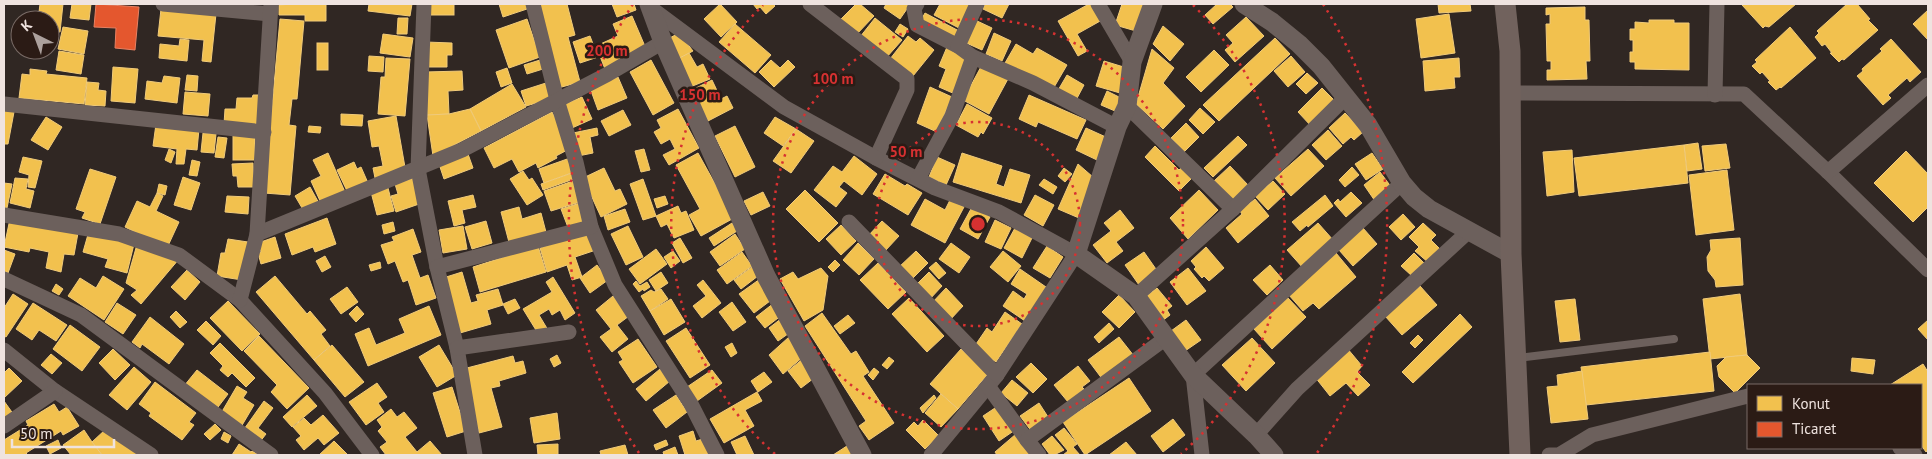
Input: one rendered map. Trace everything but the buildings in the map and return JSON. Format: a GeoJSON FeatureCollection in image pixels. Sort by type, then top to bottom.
{"type":"FeatureCollection","features":[{"type":"Feature","properties":{"kind":"main road"},"geometry":{"type":"LineString","coordinates":[[1505,4],[1510,51],[1511,254],[1520,455]]}},
{"type":"Feature","properties":{"kind":"street"},"geometry":{"type":"LineString","coordinates":[[163,4],[270,9],[257,234],[240,300]]}},
{"type":"Feature","properties":{"kind":"street"},"geometry":{"type":"LineString","coordinates":[[424,4],[418,168],[437,267],[457,348],[474,455]]}},
{"type":"Feature","properties":{"kind":"street"},"geometry":{"type":"LineString","coordinates":[[533,4],[557,100],[576,162],[591,227],[615,285],[691,404],[716,455]]}},
{"type":"Feature","properties":{"kind":"street"},"geometry":{"type":"LineString","coordinates":[[810,4],[907,79],[907,90],[876,158]]}},
{"type":"Feature","properties":{"kind":"street"},"geometry":{"type":"LineString","coordinates":[[917,4],[914,9],[917,26],[958,46],[973,56],[1033,83],[1117,127]]}},
{"type":"Feature","properties":{"kind":"street"},"geometry":{"type":"LineString","coordinates":[[958,46],[977,4]]}},
{"type":"Feature","properties":{"kind":"street"},"geometry":{"type":"LineString","coordinates":[[1098,4],[1132,62]]}},
{"type":"Feature","properties":{"kind":"street"},"geometry":{"type":"LineString","coordinates":[[931,455],[993,381],[1076,254],[1117,127],[1127,106],[1132,62],[1153,4]]}},
{"type":"Feature","properties":{"kind":"street"},"geometry":{"type":"LineString","coordinates":[[1244,4],[1272,22],[1299,44],[1321,66],[1368,125],[1402,183],[1414,197],[1429,209],[1511,254]]}},
{"type":"Feature","properties":{"kind":"street"},"geometry":{"type":"LineString","coordinates":[[1715,95],[1718,4]]}},
{"type":"Feature","properties":{"kind":"street"},"geometry":{"type":"LineString","coordinates":[[650,6],[784,107],[935,188],[999,212],[1076,254],[1136,296],[1193,375],[1256,434],[1274,455]]}},
{"type":"Feature","properties":{"kind":"street"},"geometry":{"type":"LineString","coordinates":[[650,6],[662,42],[766,276],[862,455]]}},
{"type":"Feature","properties":{"kind":"street"},"geometry":{"type":"LineString","coordinates":[[257,234],[462,150],[608,74],[662,42]]}},
{"type":"Feature","properties":{"kind":"street"},"geometry":{"type":"LineString","coordinates":[[918,179],[952,116],[973,56]]}},
{"type":"Feature","properties":{"kind":"street"},"geometry":{"type":"LineString","coordinates":[[1828,172],[1928,85]]}},
{"type":"Feature","properties":{"kind":"street"},"geometry":{"type":"LineString","coordinates":[[1510,93],[1744,94],[1828,172],[1928,270]]}},
{"type":"Feature","properties":{"kind":"street"},"geometry":{"type":"LineString","coordinates":[[1136,296],[1232,209],[1346,97]]}},
{"type":"Feature","properties":{"kind":"street"},"geometry":{"type":"LineString","coordinates":[[4,104],[264,132]]}},
{"type":"Feature","properties":{"kind":"street"},"geometry":{"type":"LineString","coordinates":[[1127,106],[1232,209]]}},
{"type":"Feature","properties":{"kind":"street"},"geometry":{"type":"LineString","coordinates":[[1193,375],[1402,183]]}},
{"type":"Feature","properties":{"kind":"street"},"geometry":{"type":"LineString","coordinates":[[4,215],[119,234],[179,255],[240,300],[325,393],[365,453]]}},
{"type":"Feature","properties":{"kind":"street"},"geometry":{"type":"LineString","coordinates":[[849,222],[993,381],[1027,440],[1039,455]]}},
{"type":"Feature","properties":{"kind":"street"},"geometry":{"type":"LineString","coordinates":[[437,267],[591,227]]}},
{"type":"Feature","properties":{"kind":"street"},"geometry":{"type":"LineString","coordinates":[[1256,434],[1297,388],[1469,231]]}},
{"type":"Feature","properties":{"kind":"street"},"geometry":{"type":"LineString","coordinates":[[4,278],[81,316],[271,455]]}},
{"type":"Feature","properties":{"kind":"street"},"geometry":{"type":"LineString","coordinates":[[457,348],[569,332]]}},
{"type":"Feature","properties":{"kind":"street"},"geometry":{"type":"LineString","coordinates":[[1027,440],[1166,338]]}},
{"type":"Feature","properties":{"kind":"street"},"geometry":{"type":"LineString","coordinates":[[4,350],[55,391],[151,455]]}},
{"type":"Feature","properties":{"kind":"street"},"geometry":{"type":"LineString","coordinates":[[1193,375],[1202,455]]}},
{"type":"Feature","properties":{"kind":"street"},"geometry":{"type":"LineString","coordinates":[[4,426],[55,391]]}},
{"type":"Feature","properties":{"kind":"street"},"geometry":{"type":"LineString","coordinates":[[1549,455],[1559,455],[1592,436],[1747,396]]}},
{"type":"Feature","properties":{"kind":"street"},"geometry":{"type":"LineString","coordinates":[[1902,449],[1915,455]]}},
{"type":"Feature","properties":{"kind":"lane"},"geometry":{"type":"LineString","coordinates":[[1516,358],[1674,339]]}}]}
